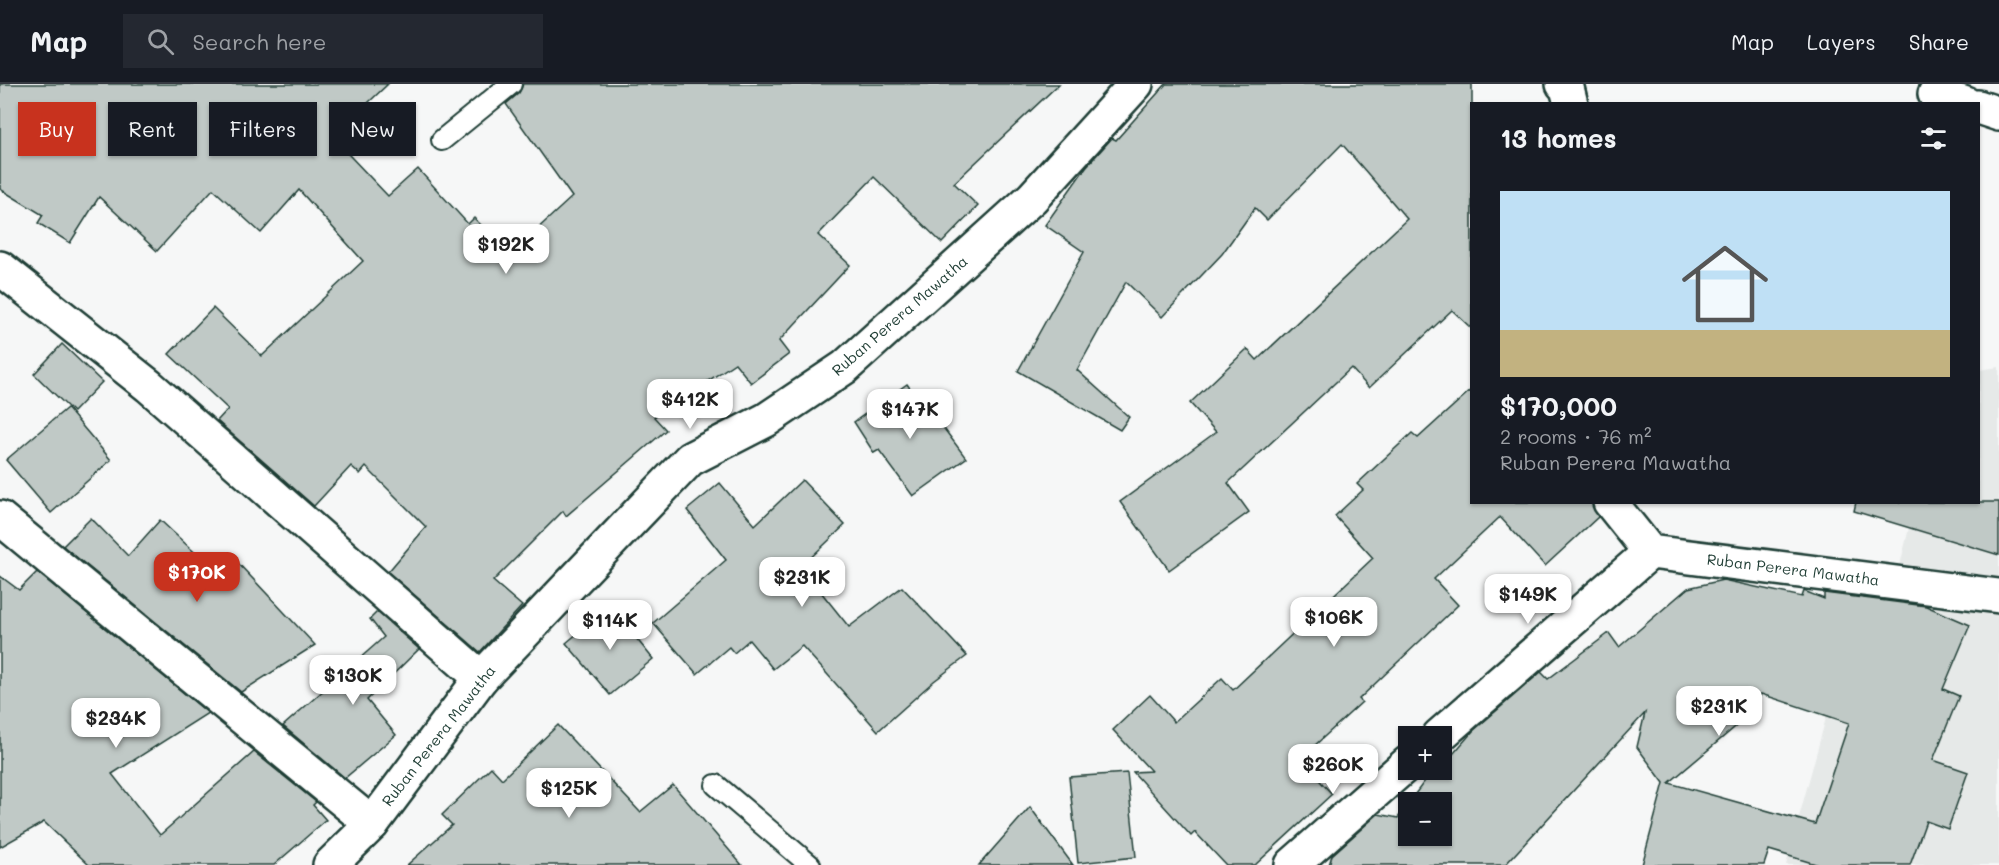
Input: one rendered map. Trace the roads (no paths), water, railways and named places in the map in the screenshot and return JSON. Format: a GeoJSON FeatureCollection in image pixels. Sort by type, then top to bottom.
{"type":"FeatureCollection","features":[{"type":"Feature","properties":{"kind":"street","name":"Ruban Perera Mawatha"},"geometry":{"type":"LineString","coordinates":[[330,865],[372,824],[481,678],[690,459],[766,420],[845,367],[1032,198],[1136,84]]}},
{"type":"Feature","properties":{"kind":"street"},"geometry":{"type":"LineString","coordinates":[[1935,94],[1960,102]]}},
{"type":"Feature","properties":{"kind":"street"},"geometry":{"type":"LineString","coordinates":[[1980,108],[1999,114]]}},
{"type":"Feature","properties":{"kind":"street"},"geometry":{"type":"LineString","coordinates":[[0,268],[148,386],[481,678]]}},
{"type":"Feature","properties":{"kind":"street"},"geometry":{"type":"LineString","coordinates":[[1450,726],[1650,552],[1612,504]]}},
{"type":"Feature","properties":{"kind":"street"},"geometry":{"type":"LineString","coordinates":[[0,518],[372,824]]}},
{"type":"Feature","properties":{"kind":"street","name":"Ruban Perera Mawatha"},"geometry":{"type":"LineString","coordinates":[[1650,552],[1999,596]]}},
{"type":"Feature","properties":{"kind":"street"},"geometry":{"type":"LineString","coordinates":[[1292,865],[1398,772]]}},
{"type":"Feature","properties":{"kind":"lane"},"geometry":{"type":"LineString","coordinates":[[442,140],[511,84]]}},
{"type":"Feature","properties":{"kind":"lane"},"geometry":{"type":"LineString","coordinates":[[716,785],[810,865]]}}]}
